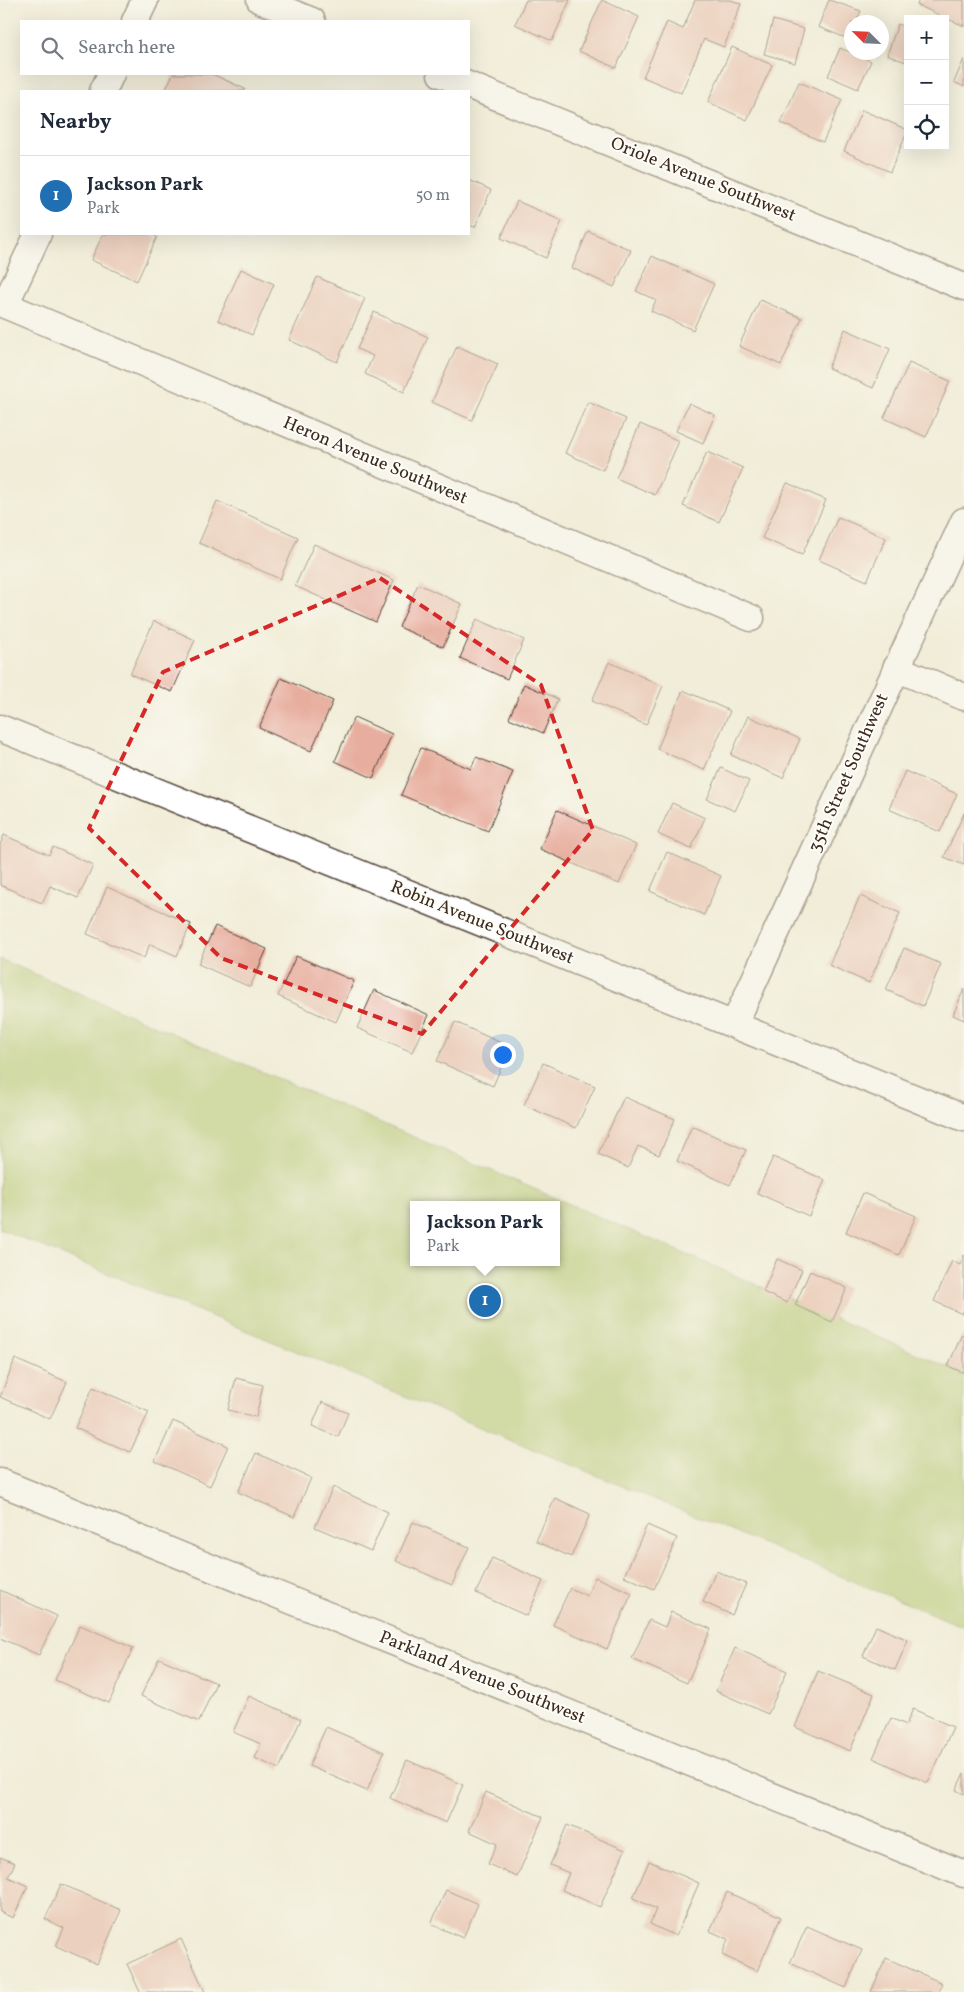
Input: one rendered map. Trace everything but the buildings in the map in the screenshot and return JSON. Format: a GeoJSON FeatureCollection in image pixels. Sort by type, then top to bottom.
{"type":"FeatureCollection","features":[{"type":"Feature","properties":{"kind":"street"},"geometry":{"type":"LineString","coordinates":[[136,20],[145,0]]}},
{"type":"Feature","properties":{"kind":"street"},"geometry":{"type":"LineString","coordinates":[[260,0],[310,20]]}},
{"type":"Feature","properties":{"kind":"street"},"geometry":{"type":"LineString","coordinates":[[103,90],[111,75]]}},
{"type":"Feature","properties":{"kind":"street","name":"Oriole Avenue Southwest"},"geometry":{"type":"LineString","coordinates":[[443,75],[964,287]]}},
{"type":"Feature","properties":{"kind":"street"},"geometry":{"type":"LineString","coordinates":[[2,304],[37,235]]}},
{"type":"Feature","properties":{"kind":"street","name":"Heron Avenue Southwest"},"geometry":{"type":"LineString","coordinates":[[2,304],[751,618]]}},
{"type":"Feature","properties":{"kind":"street","name":"35th Street Southwest"},"geometry":{"type":"LineString","coordinates":[[734,1025],[964,521]]}},
{"type":"Feature","properties":{"kind":"street"},"geometry":{"type":"LineString","coordinates":[[896,668],[964,697]]}},
{"type":"Feature","properties":{"kind":"street","name":"Robin Avenue Southwest"},"geometry":{"type":"LineString","coordinates":[[0,728],[964,1118]]}},
{"type":"Feature","properties":{"kind":"street","name":"Parkland Avenue Southwest"},"geometry":{"type":"LineString","coordinates":[[0,1482],[964,1874]]}},
{"type":"Feature","properties":{"kind":"highlighted area"},"geometry":{"type":"Polygon","coordinates":[[[380,578],[541,685],[593,830],[422,1034],[221,958],[89,828],[163,672],[380,578]]]}},
{"type":"Feature","properties":{"kind":"green space"},"geometry":{"type":"Polygon","coordinates":[[[0,959],[964,1374],[964,1627],[0,1229],[0,959]]]}},
{"type":"Feature","properties":{"kind":"place","name":"Jackson Park"},"geometry":{"type":"Point","coordinates":[485,1301]}}]}
